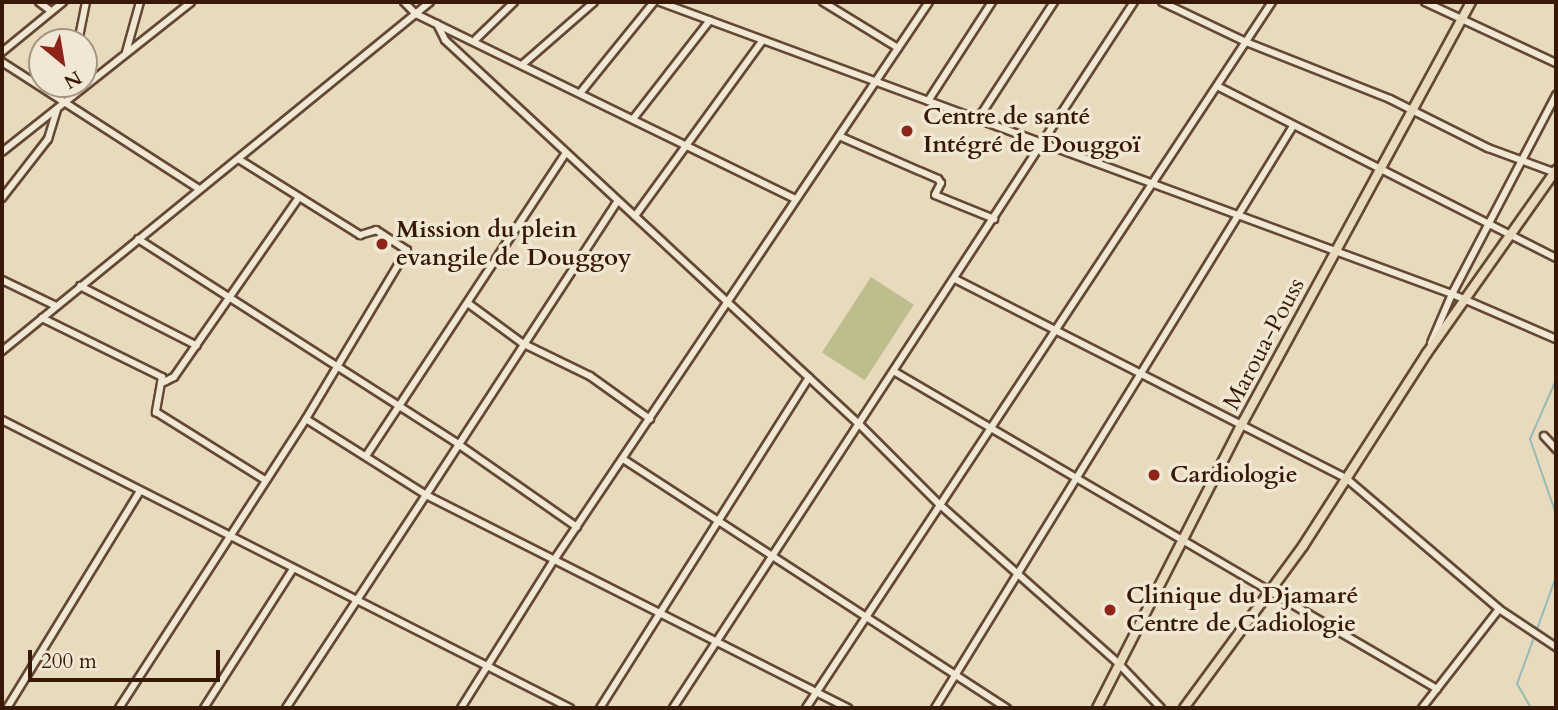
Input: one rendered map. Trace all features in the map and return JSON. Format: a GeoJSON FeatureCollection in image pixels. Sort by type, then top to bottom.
{"type":"FeatureCollection","features":[{"type":"Feature","properties":{"kind":"main road","name":"Maroua-Pouss"},"geometry":{"type":"LineString","coordinates":[[1097,708],[1243,422],[1471,2]]}},
{"type":"Feature","properties":{"kind":"main road"},"geometry":{"type":"LineString","coordinates":[[1184,708],[1271,592],[1427,353],[1468,302],[1509,234],[1556,172]]}},
{"type":"Feature","properties":{"kind":"street"},"geometry":{"type":"LineString","coordinates":[[39,2],[51,11]]}},
{"type":"Feature","properties":{"kind":"street"},"geometry":{"type":"LineString","coordinates":[[2,52],[63,2]]}},
{"type":"Feature","properties":{"kind":"street"},"geometry":{"type":"LineString","coordinates":[[81,28],[86,2]]}},
{"type":"Feature","properties":{"kind":"street"},"geometry":{"type":"LineString","coordinates":[[126,53],[140,2]]}},
{"type":"Feature","properties":{"kind":"street"},"geometry":{"type":"LineString","coordinates":[[98,75],[191,2]]}},
{"type":"Feature","properties":{"kind":"street"},"geometry":{"type":"LineString","coordinates":[[403,2],[416,14],[476,39],[685,147],[795,200]]}},
{"type":"Feature","properties":{"kind":"street"},"geometry":{"type":"LineString","coordinates":[[2,351],[199,189],[240,160],[430,2]]}},
{"type":"Feature","properties":{"kind":"street"},"geometry":{"type":"LineString","coordinates":[[476,39],[514,2]]}},
{"type":"Feature","properties":{"kind":"street"},"geometry":{"type":"LineString","coordinates":[[523,64],[594,2]]}},
{"type":"Feature","properties":{"kind":"street"},"geometry":{"type":"LineString","coordinates":[[581,92],[654,2]]}},
{"type":"Feature","properties":{"kind":"street"},"geometry":{"type":"LineString","coordinates":[[660,2],[762,41],[877,80],[1149,186],[1452,294],[1556,339]]}},
{"type":"Feature","properties":{"kind":"street"},"geometry":{"type":"LineString","coordinates":[[824,2],[898,48]]}},
{"type":"Feature","properties":{"kind":"street"},"geometry":{"type":"LineString","coordinates":[[461,708],[554,560],[929,2]]}},
{"type":"Feature","properties":{"kind":"street"},"geometry":{"type":"LineString","coordinates":[[928,101],[992,2]]}},
{"type":"Feature","properties":{"kind":"street"},"geometry":{"type":"LineString","coordinates":[[978,119],[1054,2]]}},
{"type":"Feature","properties":{"kind":"street"},"geometry":{"type":"LineString","coordinates":[[673,708],[772,554],[895,372],[1134,2]]}},
{"type":"Feature","properties":{"kind":"street"},"geometry":{"type":"LineString","coordinates":[[1162,2],[1246,42],[1412,111],[1520,160],[1556,172]]}},
{"type":"Feature","properties":{"kind":"street"},"geometry":{"type":"LineString","coordinates":[[806,708],[1272,2]]}},
{"type":"Feature","properties":{"kind":"street"},"geometry":{"type":"LineString","coordinates":[[1426,2],[1556,63]]}},
{"type":"Feature","properties":{"kind":"street"},"geometry":{"type":"LineString","coordinates":[[633,119],[710,20]]}},
{"type":"Feature","properties":{"kind":"street"},"geometry":{"type":"LineString","coordinates":[[437,24],[445,40],[809,377],[939,504],[1119,664],[1161,708]]}},
{"type":"Feature","properties":{"kind":"street"},"geometry":{"type":"LineString","coordinates":[[635,216],[762,41]]}},
{"type":"Feature","properties":{"kind":"street"},"geometry":{"type":"LineString","coordinates":[[2,62],[60,105],[199,189]]}},
{"type":"Feature","properties":{"kind":"street"},"geometry":{"type":"LineString","coordinates":[[1217,86],[1293,126],[1382,167],[1556,258]]}},
{"type":"Feature","properties":{"kind":"street"},"geometry":{"type":"LineString","coordinates":[[1427,353],[1452,294],[1556,95]]}},
{"type":"Feature","properties":{"kind":"street"},"geometry":{"type":"LineString","coordinates":[[2,152],[69,98]]}},
{"type":"Feature","properties":{"kind":"street"},"geometry":{"type":"LineString","coordinates":[[2,198],[48,139],[60,105]]}},
{"type":"Feature","properties":{"kind":"street"},"geometry":{"type":"LineString","coordinates":[[935,708],[1293,126]]}},
{"type":"Feature","properties":{"kind":"street"},"geometry":{"type":"LineString","coordinates":[[839,135],[938,178],[941,183],[936,195],[994,219]]}},
{"type":"Feature","properties":{"kind":"street"},"geometry":{"type":"LineString","coordinates":[[366,456],[469,304],[566,153]]}},
{"type":"Feature","properties":{"kind":"street"},"geometry":{"type":"LineString","coordinates":[[119,708],[306,419],[407,250],[376,230],[360,235],[240,160]]}},
{"type":"Feature","properties":{"kind":"street"},"geometry":{"type":"LineString","coordinates":[[265,480],[156,412],[164,382],[174,377],[197,346],[229,295],[299,197]]}},
{"type":"Feature","properties":{"kind":"street"},"geometry":{"type":"LineString","coordinates":[[286,708],[522,343],[618,201]]}},
{"type":"Feature","properties":{"kind":"street"},"geometry":{"type":"LineString","coordinates":[[138,239],[458,444],[577,527]]}},
{"type":"Feature","properties":{"kind":"street"},"geometry":{"type":"LineString","coordinates":[[955,279],[1243,422],[1347,479],[1499,609],[1556,647]]}},
{"type":"Feature","properties":{"kind":"street"},"geometry":{"type":"LineString","coordinates":[[2,280],[56,306]]}},
{"type":"Feature","properties":{"kind":"street"},"geometry":{"type":"LineString","coordinates":[[80,286],[197,346]]}},
{"type":"Feature","properties":{"kind":"street"},"geometry":{"type":"LineString","coordinates":[[469,304],[522,343],[590,376],[650,419]]}},
{"type":"Feature","properties":{"kind":"street"},"geometry":{"type":"LineString","coordinates":[[42,318],[164,382]]}},
{"type":"Feature","properties":{"kind":"street"},"geometry":{"type":"LineString","coordinates":[[895,372],[1437,690]]}},
{"type":"Feature","properties":{"kind":"street"},"geometry":{"type":"LineString","coordinates":[[600,708],[809,377]]}},
{"type":"Feature","properties":{"kind":"street"},"geometry":{"type":"LineString","coordinates":[[306,419],[426,495],[848,708]]}},
{"type":"Feature","properties":{"kind":"street"},"geometry":{"type":"LineString","coordinates":[[2,420],[567,708]]}},
{"type":"Feature","properties":{"kind":"street"},"geometry":{"type":"LineString","coordinates":[[1544,436],[1556,449]]}},
{"type":"Feature","properties":{"kind":"street"},"geometry":{"type":"LineString","coordinates":[[623,459],[867,614],[1007,708]]}},
{"type":"Feature","properties":{"kind":"street"},"geometry":{"type":"LineString","coordinates":[[7,708],[140,491]]}},
{"type":"Feature","properties":{"kind":"street"},"geometry":{"type":"LineString","coordinates":[[204,708],[293,569]]}},
{"type":"Feature","properties":{"kind":"street"},"geometry":{"type":"LineString","coordinates":[[1422,708],[1499,609]]}},
{"type":"Feature","properties":{"kind":"shaded area"},"geometry":{"type":"Polygon","coordinates":[[[871,277],[914,305],[865,380],[822,352],[871,277]]]}},
{"type":"Feature","properties":{"kind":"waterway"},"geometry":{"type":"LineString","coordinates":[[1556,380],[1530,439],[1556,514]]}},
{"type":"Feature","properties":{"kind":"waterway"},"geometry":{"type":"LineString","coordinates":[[1531,708],[1517,684],[1556,577]]}},
{"type":"Feature","properties":{"kind":"place","name":"Centre de santé Intégré de Douggoï"},"geometry":{"type":"Point","coordinates":[907,131]}},
{"type":"Feature","properties":{"kind":"place","name":"Mission du plein evangile de Douggoy"},"geometry":{"type":"Point","coordinates":[382,244]}},
{"type":"Feature","properties":{"kind":"place","name":"Cardiologie"},"geometry":{"type":"Point","coordinates":[1154,475]}},
{"type":"Feature","properties":{"kind":"place","name":"Clinique du Djamaré Centre de Cadiologie"},"geometry":{"type":"Point","coordinates":[1110,610]}}]}
